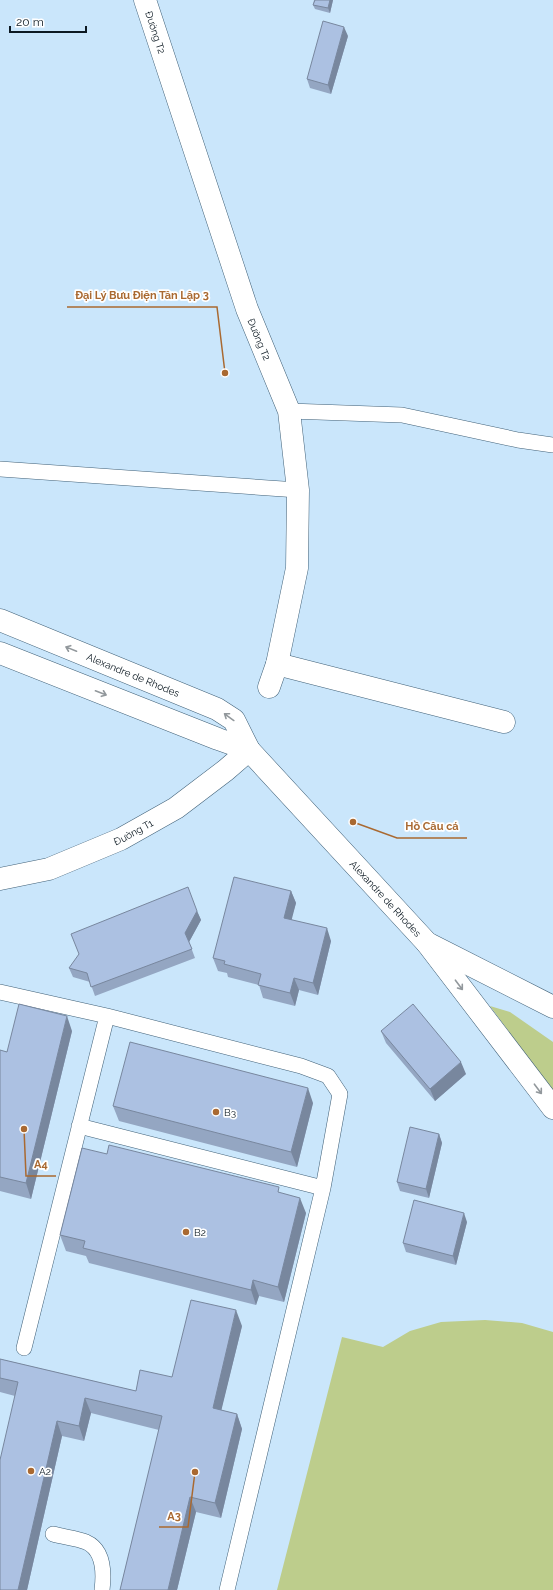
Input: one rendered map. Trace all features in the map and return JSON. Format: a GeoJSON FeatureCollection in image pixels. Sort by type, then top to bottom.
{"type":"FeatureCollection","features":[{"type":"Feature","properties":{"kind":"street","name":"Đường T2"},"geometry":{"type":"LineString","coordinates":[[145,0],[247,309],[289,411],[298,490],[297,568],[277,664],[269,687]]}},
{"type":"Feature","properties":{"kind":"street","name":"Alexandre de Rhodes"},"geometry":{"type":"LineString","coordinates":[[0,620],[218,710],[234,720],[249,750],[427,943],[553,1006]]}},
{"type":"Feature","properties":{"kind":"street","name":"Alexandre de Rhodes"},"geometry":{"type":"LineString","coordinates":[[0,653],[249,750]]}},
{"type":"Feature","properties":{"kind":"street"},"geometry":{"type":"LineString","coordinates":[[277,664],[504,722]]}},
{"type":"Feature","properties":{"kind":"street","name":"Đường T1"},"geometry":{"type":"LineString","coordinates":[[0,879],[49,869],[121,839],[176,808],[226,770],[249,750]]}},
{"type":"Feature","properties":{"kind":"street"},"geometry":{"type":"LineString","coordinates":[[427,943],[553,1108]]}},
{"type":"Feature","properties":{"kind":"lane"},"geometry":{"type":"LineString","coordinates":[[289,411],[402,416],[518,440],[553,444]]}},
{"type":"Feature","properties":{"kind":"lane"},"geometry":{"type":"LineString","coordinates":[[0,470],[298,490]]}},
{"type":"Feature","properties":{"kind":"lane"},"geometry":{"type":"LineString","coordinates":[[0,992],[107,1016],[301,1066],[328,1076],[340,1094],[323,1188],[227,1590]]}},
{"type":"Feature","properties":{"kind":"lane"},"geometry":{"type":"LineString","coordinates":[[24,1348],[107,1016]]}},
{"type":"Feature","properties":{"kind":"lane"},"geometry":{"type":"LineString","coordinates":[[79,1126],[323,1188]]}},
{"type":"Feature","properties":{"kind":"lane"},"geometry":{"type":"LineString","coordinates":[[53,1534],[86,1542],[94,1548],[100,1557],[103,1569],[102,1590]]}},
{"type":"Feature","properties":{"kind":"green space"},"geometry":{"type":"Polygon","coordinates":[[[490,1006],[510,1012],[553,1042],[553,1092],[490,1006]]]}},
{"type":"Feature","properties":{"kind":"green space"},"geometry":{"type":"Polygon","coordinates":[[[485,1320],[522,1323],[553,1332],[553,1590],[277,1590],[342,1337],[383,1347],[410,1331],[441,1322],[485,1320]]]}},
{"type":"Feature","properties":{"kind":"building"},"geometry":{"type":"Polygon","coordinates":[[[315,0],[330,0],[328,8],[313,5],[315,0]]]}},
{"type":"Feature","properties":{"kind":"building"},"geometry":{"type":"Polygon","coordinates":[[[323,21],[344,27],[328,85],[307,79],[323,21]]]}},
{"type":"Feature","properties":{"kind":"building"},"geometry":{"type":"Polygon","coordinates":[[[234,877],[291,891],[284,918],[327,928],[313,983],[294,978],[290,993],[258,985],[261,974],[224,964],[225,961],[213,958],[234,877]]]}},
{"type":"Feature","properties":{"kind":"building"},"geometry":{"type":"Polygon","coordinates":[[[188,887],[197,911],[185,933],[192,949],[91,987],[87,973],[69,968],[79,954],[71,934],[188,887]]]}},
{"type":"Feature","properties":{"kind":"building"},"geometry":{"type":"Polygon","coordinates":[[[19,1004],[67,1016],[26,1183],[0,1177],[0,1050],[7,1052],[19,1004]]]}},
{"type":"Feature","properties":{"kind":"building"},"geometry":{"type":"Polygon","coordinates":[[[413,1004],[461,1062],[430,1089],[381,1031],[413,1004]]]}},
{"type":"Feature","properties":{"kind":"building","name":"B3"},"geometry":{"type":"Polygon","coordinates":[[[130,1042],[308,1088],[291,1152],[113,1106],[130,1042]]]}},
{"type":"Feature","properties":{"kind":"building"},"geometry":{"type":"Polygon","coordinates":[[[410,1127],[439,1134],[426,1189],[397,1182],[410,1127]]]}},
{"type":"Feature","properties":{"kind":"building","name":"B2"},"geometry":{"type":"Polygon","coordinates":[[[109,1145],[279,1187],[278,1192],[300,1198],[278,1287],[253,1280],[251,1290],[83,1248],[85,1241],[60,1235],[82,1148],[107,1154],[109,1145]]]}},
{"type":"Feature","properties":{"kind":"building"},"geometry":{"type":"Polygon","coordinates":[[[414,1200],[464,1213],[453,1256],[403,1243],[414,1200]]]}},
{"type":"Feature","properties":{"kind":"building"},"geometry":{"type":"Polygon","coordinates":[[[191,1300],[236,1310],[213,1408],[237,1414],[215,1503],[190,1497],[168,1590],[120,1590],[162,1416],[85,1398],[79,1426],[57,1421],[18,1590],[0,1590],[0,1460],[18,1382],[0,1378],[0,1359],[136,1391],[140,1370],[172,1377],[191,1300]]]}},
{"type":"Feature","properties":{"kind":"place","name":"Đại Lý Bưu Điện Tân Lập 3"},"geometry":{"type":"Point","coordinates":[225,373]}},
{"type":"Feature","properties":{"kind":"place","name":"Hồ Câu cá"},"geometry":{"type":"Point","coordinates":[353,822]}},
{"type":"Feature","properties":{"kind":"place","name":"B3"},"geometry":{"type":"Point","coordinates":[216,1112]}},
{"type":"Feature","properties":{"kind":"place","name":"A4"},"geometry":{"type":"Point","coordinates":[24,1129]}},
{"type":"Feature","properties":{"kind":"place","name":"B2"},"geometry":{"type":"Point","coordinates":[186,1232]}},
{"type":"Feature","properties":{"kind":"place","name":"A2"},"geometry":{"type":"Point","coordinates":[31,1471]}},
{"type":"Feature","properties":{"kind":"place","name":"A3"},"geometry":{"type":"Point","coordinates":[195,1472]}}]}
